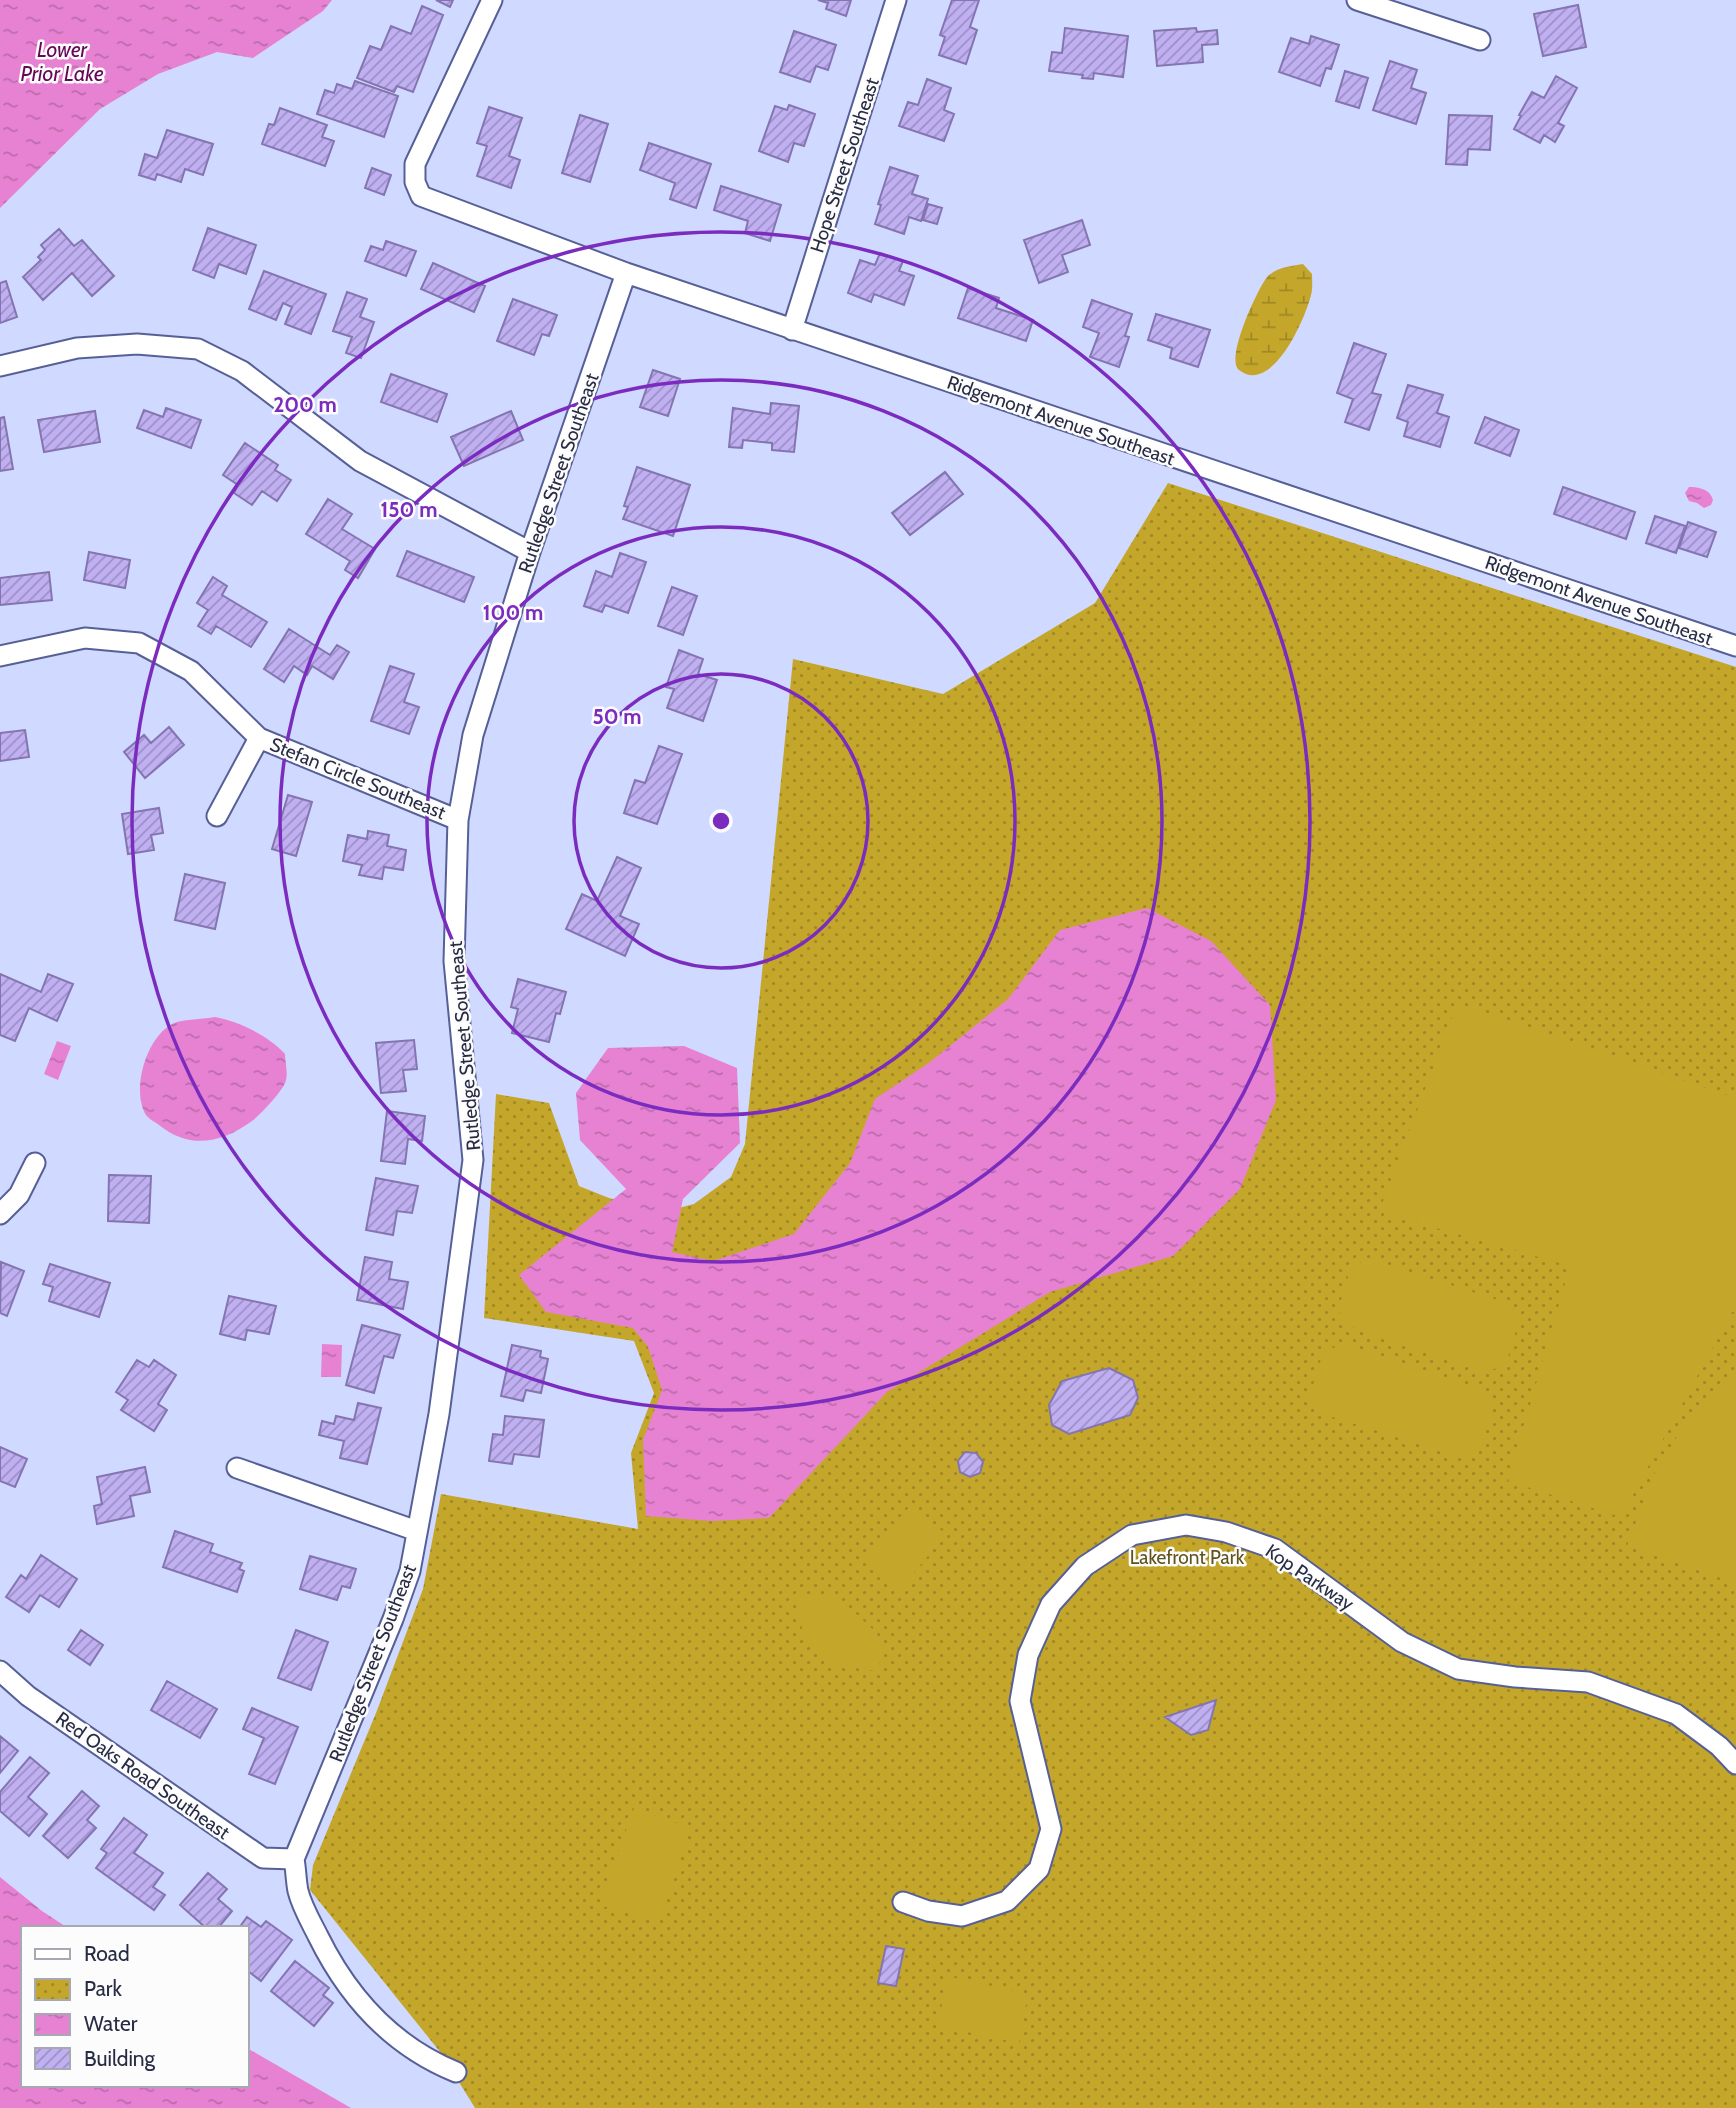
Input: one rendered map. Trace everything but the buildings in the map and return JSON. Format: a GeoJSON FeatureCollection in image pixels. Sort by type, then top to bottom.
{"type":"FeatureCollection","features":[{"type":"Feature","properties":{"kind":"street","name":"Ridgemont Avenue Southeast"},"geometry":{"type":"LineString","coordinates":[[492,0],[415,164],[415,182],[421,196],[626,273],[792,330],[1736,646]]}},
{"type":"Feature","properties":{"kind":"street","name":"Hope Street Southeast"},"geometry":{"type":"LineString","coordinates":[[792,330],[896,0]]}},
{"type":"Feature","properties":{"kind":"street"},"geometry":{"type":"LineString","coordinates":[[1357,0],[1479,40]]}},
{"type":"Feature","properties":{"kind":"street","name":"Rutledge Street Southeast"},"geometry":{"type":"LineString","coordinates":[[294,1859],[393,1619],[410,1571],[439,1414],[473,1160],[454,961],[458,820],[473,735],[530,552],[626,273]]}},
{"type":"Feature","properties":{"kind":"street"},"geometry":{"type":"LineString","coordinates":[[0,366],[78,348],[137,344],[198,349],[242,371],[360,461],[530,552]]}},
{"type":"Feature","properties":{"kind":"street","name":"Stefan Circle Southeast"},"geometry":{"type":"LineString","coordinates":[[0,656],[85,638],[139,643],[191,671],[259,738],[458,820]]}},
{"type":"Feature","properties":{"kind":"street"},"geometry":{"type":"LineString","coordinates":[[217,816],[259,738]]}},
{"type":"Feature","properties":{"kind":"street"},"geometry":{"type":"LineString","coordinates":[[0,1214],[19,1195],[35,1163]]}},
{"type":"Feature","properties":{"kind":"street"},"geometry":{"type":"LineString","coordinates":[[237,1468],[417,1531]]}},
{"type":"Feature","properties":{"kind":"street","name":"Kop Parkway"},"geometry":{"type":"LineString","coordinates":[[903,1902],[928,1911],[962,1916],[1007,1901],[1039,1869],[1051,1829],[1020,1701],[1028,1655],[1051,1604],[1085,1566],[1132,1535],[1186,1525],[1226,1532],[1275,1549],[1402,1642],[1458,1669],[1515,1677],[1588,1682],[1676,1714],[1719,1746],[1736,1764]]}},
{"type":"Feature","properties":{"kind":"street","name":"Red Oaks Road Southeast"},"geometry":{"type":"LineString","coordinates":[[0,1671],[28,1696],[263,1858],[294,1859]]}},
{"type":"Feature","properties":{"kind":"street"},"geometry":{"type":"LineString","coordinates":[[294,1859],[299,1892],[306,1911],[331,1963],[361,2005],[390,2034],[431,2062],[456,2072]]}},
{"type":"Feature","properties":{"kind":"green space"},"geometry":{"type":"Polygon","coordinates":[[[1303,264],[1312,274],[1312,290],[1302,320],[1286,350],[1263,372],[1251,375],[1239,370],[1236,353],[1239,340],[1249,311],[1265,280],[1277,270],[1303,264]]]}},
{"type":"Feature","properties":{"kind":"green space","name":"Lakefront Park"},"geometry":{"type":"Polygon","coordinates":[[[1168,483],[1736,667],[1736,2108],[475,2108],[441,2053],[310,1890],[313,1865],[376,1713],[423,1589],[441,1494],[638,1529],[631,1453],[654,1393],[634,1341],[484,1318],[496,1094],[549,1103],[579,1186],[609,1198],[663,1212],[694,1204],[731,1177],[745,1144],[793,659],[943,694],[1095,603],[1168,483]]]}},
{"type":"Feature","properties":{"kind":"green space"},"geometry":{"type":"Polygon","coordinates":[[[1457,1004],[1736,1098],[1736,1311],[1732,1312],[1621,1517],[1508,1481],[1570,1266],[1379,1212],[1457,1004]]]}},
{"type":"Feature","properties":{"kind":"green space"},"geometry":{"type":"Polygon","coordinates":[[[1369,1259],[1501,1301],[1517,1311],[1519,1321],[1506,1363],[1495,1369],[1480,1370],[1346,1325],[1338,1310],[1351,1267],[1369,1259]]]}},
{"type":"Feature","properties":{"kind":"green space"},"geometry":{"type":"Polygon","coordinates":[[[1345,1345],[1477,1389],[1489,1397],[1493,1408],[1478,1450],[1457,1456],[1320,1413],[1310,1395],[1321,1359],[1329,1349],[1345,1345]]]}},
{"type":"Feature","properties":{"kind":"green space"},"geometry":{"type":"Polygon","coordinates":[[[1736,1377],[1736,1583],[1627,1546],[1653,1476],[1684,1425],[1736,1377]]]}},
{"type":"Feature","properties":{"kind":"green space"},"geometry":{"type":"Polygon","coordinates":[[[910,1506],[946,1534],[899,1591],[864,1562],[910,1506]]]}},
{"type":"Feature","properties":{"kind":"green space"},"geometry":{"type":"Polygon","coordinates":[[[812,1596],[839,1599],[877,1633],[883,1656],[876,1671],[835,1665],[823,1651],[806,1645],[795,1598],[812,1596]]]}},
{"type":"Feature","properties":{"kind":"green space"},"geometry":{"type":"Polygon","coordinates":[[[634,1808],[691,1828],[659,1921],[599,1905],[634,1808]]]}},
{"type":"Feature","properties":{"kind":"green space"},"geometry":{"type":"Polygon","coordinates":[[[946,1976],[1028,1994],[1019,2043],[939,2026],[946,1976]]]}},
{"type":"Feature","properties":{"kind":"water","name":"Lower Prior Lake"},"geometry":{"type":"Polygon","coordinates":[[[0,0],[332,0],[323,11],[253,58],[217,52],[158,74],[100,109],[0,208],[0,0]]]}},
{"type":"Feature","properties":{"kind":"water"},"geometry":{"type":"Polygon","coordinates":[[[1689,487],[1707,491],[1712,496],[1711,505],[1704,508],[1689,501],[1685,493],[1689,487]]]}},
{"type":"Feature","properties":{"kind":"water"},"geometry":{"type":"Polygon","coordinates":[[[1147,908],[1211,941],[1270,1005],[1276,1100],[1240,1189],[1173,1256],[1050,1292],[887,1392],[769,1518],[712,1521],[646,1516],[643,1440],[662,1390],[648,1347],[633,1328],[546,1312],[519,1275],[626,1189],[580,1140],[576,1093],[608,1048],[684,1046],[737,1068],[740,1143],[683,1199],[672,1252],[713,1261],[794,1234],[850,1163],[875,1099],[930,1062],[1008,999],[1060,930],[1147,908]]]}},
{"type":"Feature","properties":{"kind":"water"},"geometry":{"type":"Polygon","coordinates":[[[215,1017],[253,1030],[278,1047],[285,1054],[286,1080],[266,1108],[241,1129],[218,1139],[194,1141],[171,1133],[146,1115],[140,1091],[141,1077],[150,1049],[167,1028],[177,1022],[215,1017]]]}},
{"type":"Feature","properties":{"kind":"water"},"geometry":{"type":"Polygon","coordinates":[[[57,1041],[71,1046],[58,1080],[44,1074],[57,1041]]]}},
{"type":"Feature","properties":{"kind":"water"},"geometry":{"type":"Polygon","coordinates":[[[322,1344],[342,1345],[341,1377],[321,1377],[322,1344]]]}},
{"type":"Feature","properties":{"kind":"water"},"geometry":{"type":"Polygon","coordinates":[[[0,1877],[65,1926],[21,1926],[21,2087],[248,2087],[248,2049],[351,2108],[0,2108],[0,1877]]]}}]}
